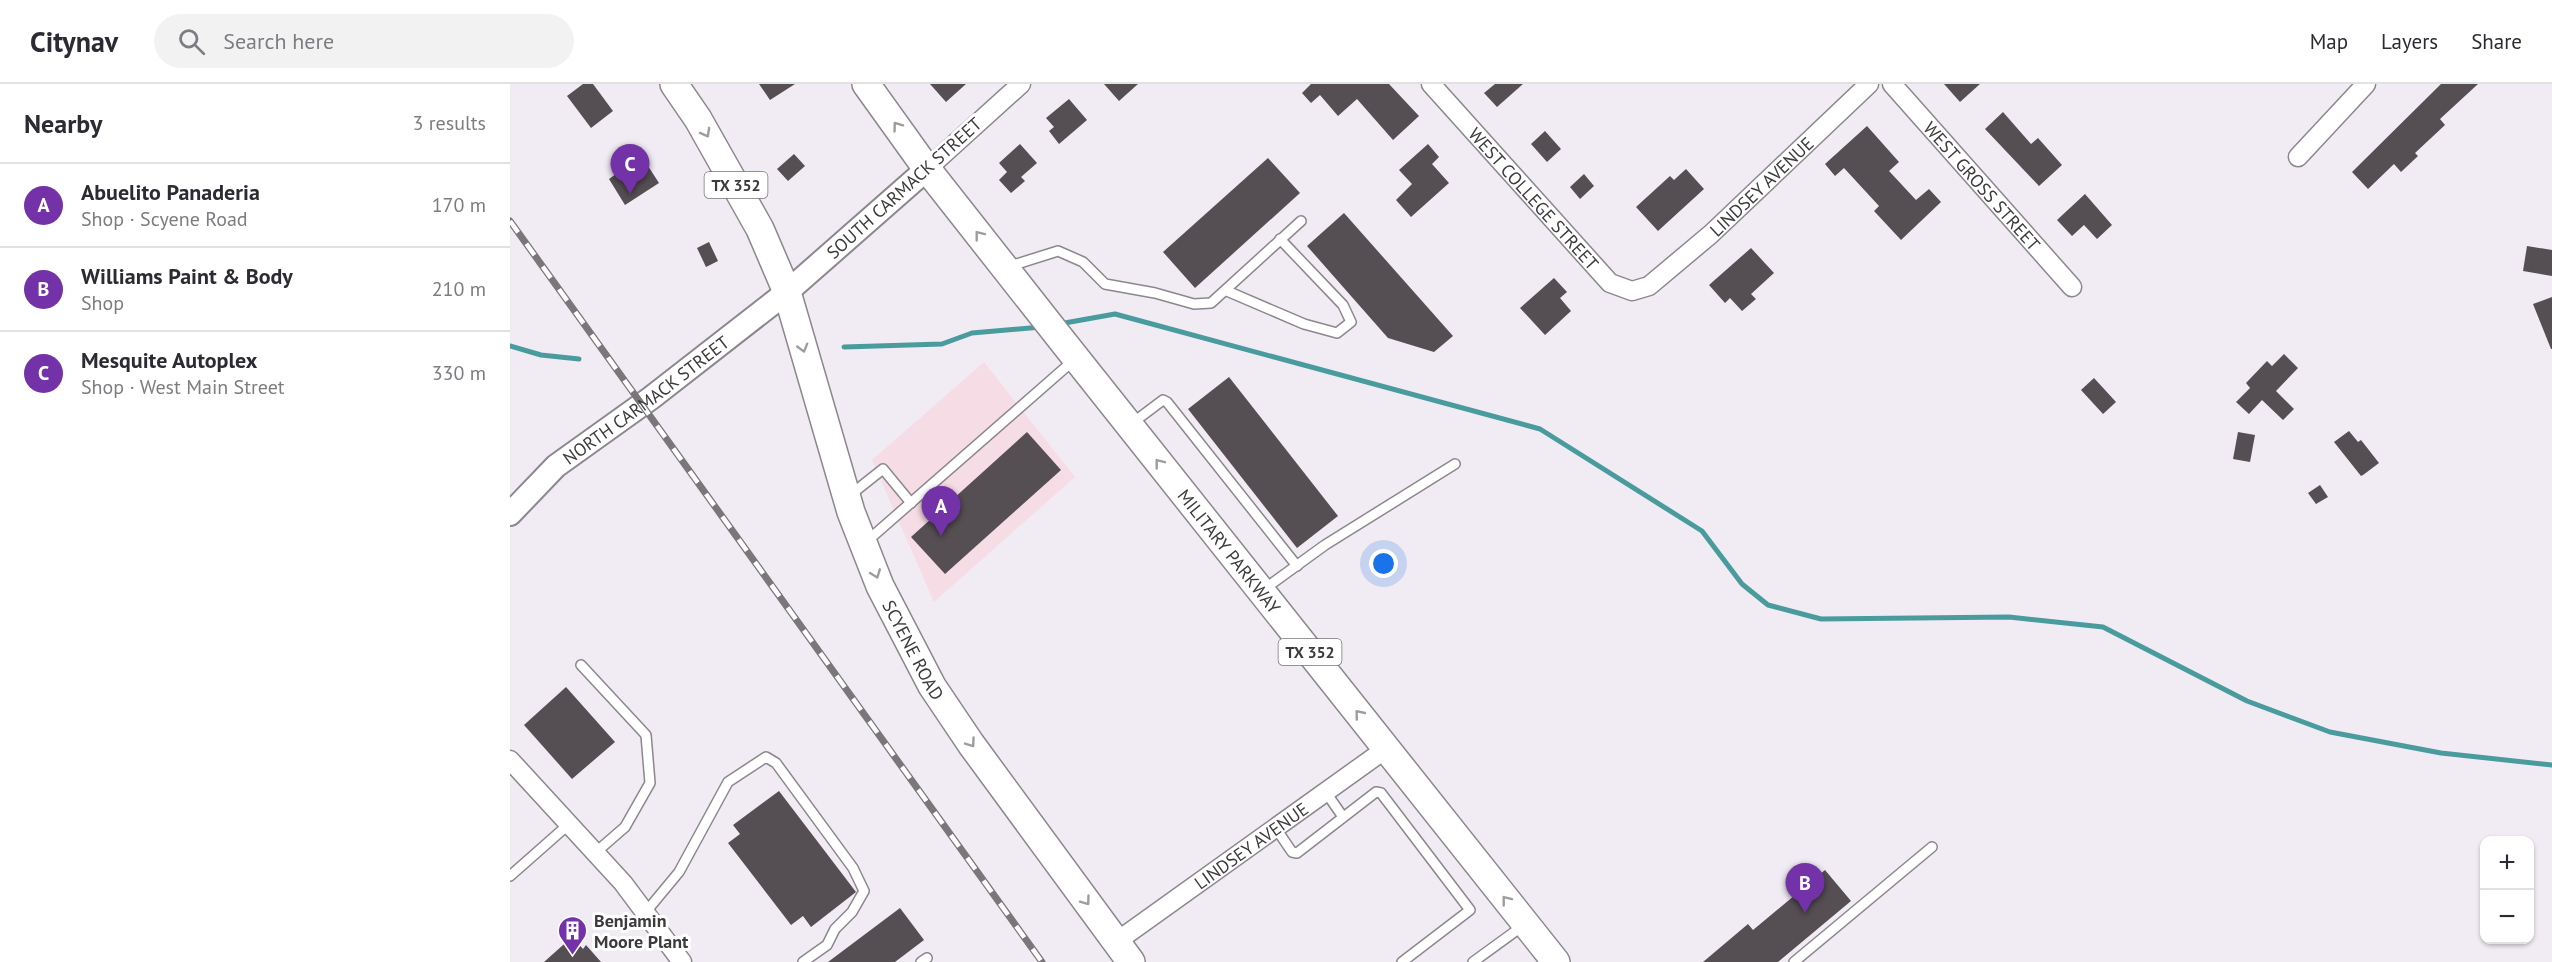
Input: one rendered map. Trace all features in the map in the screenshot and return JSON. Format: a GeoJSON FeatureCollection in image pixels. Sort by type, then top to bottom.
{"type":"FeatureCollection","features":[{"type":"Feature","properties":{"kind":"main road","name":"TX 352"},"geometry":{"type":"LineString","coordinates":[[674,84],[698,119],[760,229],[787,292]]}},
{"type":"Feature","properties":{"kind":"main road","name":"TX 352"},"geometry":{"type":"LineString","coordinates":[[866,84],[927,169]]}},
{"type":"Feature","properties":{"kind":"main road","name":"MILITARY PARKWAY"},"geometry":{"type":"LineString","coordinates":[[927,169],[1556,962]]}},
{"type":"Feature","properties":{"kind":"main road","name":"SCYENE ROAD"},"geometry":{"type":"LineString","coordinates":[[787,292],[847,497],[880,586],[932,686],[971,744],[1123,952]]}},
{"type":"Feature","properties":{"kind":"street","name":"SOUTH CARMACK STREET"},"geometry":{"type":"LineString","coordinates":[[787,292],[1021,84]]}},
{"type":"Feature","properties":{"kind":"street","name":"WEST COLLEGE STREET"},"geometry":{"type":"LineString","coordinates":[[1431,84],[1610,283],[1632,291],[1649,286]]}},
{"type":"Feature","properties":{"kind":"street","name":"LINDSEY AVENUE"},"geometry":{"type":"LineString","coordinates":[[1649,286],[1711,234],[1869,84]]}},
{"type":"Feature","properties":{"kind":"street","name":"WEST GROSS STREET"},"geometry":{"type":"LineString","coordinates":[[1892,84],[2072,287]]}},
{"type":"Feature","properties":{"kind":"street"},"geometry":{"type":"LineString","coordinates":[[2298,157],[2366,84]]}},
{"type":"Feature","properties":{"kind":"street","name":"NORTH CARMACK STREET"},"geometry":{"type":"LineString","coordinates":[[510,514],[556,466],[632,412],[787,292]]}},
{"type":"Feature","properties":{"kind":"street","name":"LINDSEY AVENUE"},"geometry":{"type":"LineString","coordinates":[[1123,952],[1275,827],[1387,748]]}},
{"type":"Feature","properties":{"kind":"street"},"geometry":{"type":"LineString","coordinates":[[510,760],[595,854],[645,913],[682,962]]}},
{"type":"Feature","properties":{"kind":"lane"},"geometry":{"type":"LineString","coordinates":[[1005,268],[1058,251],[1083,262],[1105,284],[1155,293],[1194,304],[1211,303],[1227,291],[1301,221]]}},
{"type":"Feature","properties":{"kind":"lane"},"geometry":{"type":"LineString","coordinates":[[1227,291],[1304,324],[1337,333],[1351,322],[1343,305],[1280,239]]}},
{"type":"Feature","properties":{"kind":"lane"},"geometry":{"type":"LineString","coordinates":[[864,544],[1070,351]]}},
{"type":"Feature","properties":{"kind":"lane"},"geometry":{"type":"LineString","coordinates":[[1130,426],[1163,400],[1167,402],[1297,566]]}},
{"type":"Feature","properties":{"kind":"lane"},"geometry":{"type":"LineString","coordinates":[[1261,591],[1325,545],[1455,464]]}},
{"type":"Feature","properties":{"kind":"lane"},"geometry":{"type":"LineString","coordinates":[[847,497],[883,469],[911,502]]}},
{"type":"Feature","properties":{"kind":"lane"},"geometry":{"type":"LineString","coordinates":[[581,665],[646,735],[650,783],[625,827],[595,854]]}},
{"type":"Feature","properties":{"kind":"lane"},"geometry":{"type":"LineString","coordinates":[[645,913],[679,872],[728,782],[765,757],[776,763],[853,868],[864,891],[852,912],[835,929],[827,945],[802,962]]}},
{"type":"Feature","properties":{"kind":"lane"},"geometry":{"type":"LineString","coordinates":[[1325,791],[1343,817]]}},
{"type":"Feature","properties":{"kind":"lane"},"geometry":{"type":"LineString","coordinates":[[1275,827],[1292,852],[1297,853],[1376,792],[1382,793],[1468,906],[1468,913],[1402,962]]}},
{"type":"Feature","properties":{"kind":"lane"},"geometry":{"type":"LineString","coordinates":[[510,876],[569,824]]}},
{"type":"Feature","properties":{"kind":"lane"},"geometry":{"type":"LineString","coordinates":[[1794,962],[1932,847]]}},
{"type":"Feature","properties":{"kind":"lane"},"geometry":{"type":"LineString","coordinates":[[1473,962],[1525,924]]}},
{"type":"Feature","properties":{"kind":"shaded area"},"geometry":{"type":"Polygon","coordinates":[[[984,362],[1075,477],[934,602],[872,460],[984,362]]]}},
{"type":"Feature","properties":{"kind":"building"},"geometry":{"type":"Polygon","coordinates":[[[583,84],[593,84],[613,111],[591,128],[567,96],[583,84]]]}},
{"type":"Feature","properties":{"kind":"building"},"geometry":{"type":"Polygon","coordinates":[[[759,84],[795,84],[770,100],[759,84]]]}},
{"type":"Feature","properties":{"kind":"building"},"geometry":{"type":"Polygon","coordinates":[[[930,84],[966,84],[946,102],[930,84]]]}},
{"type":"Feature","properties":{"kind":"building"},"geometry":{"type":"Polygon","coordinates":[[[1104,84],[1138,84],[1119,101],[1104,84]]]}},
{"type":"Feature","properties":{"kind":"building"},"geometry":{"type":"Polygon","coordinates":[[[1311,84],[1389,84],[1419,116],[1393,140],[1357,99],[1338,116],[1320,95],[1311,103],[1302,93],[1311,84]]]}},
{"type":"Feature","properties":{"kind":"building"},"geometry":{"type":"Polygon","coordinates":[[[1495,84],[1523,84],[1497,107],[1484,93],[1495,84]]]}},
{"type":"Feature","properties":{"kind":"building"},"geometry":{"type":"Polygon","coordinates":[[[1944,84],[1980,84],[1960,102],[1944,84]]]}},
{"type":"Feature","properties":{"kind":"building"},"geometry":{"type":"Polygon","coordinates":[[[2441,84],[2478,84],[2440,119],[2445,125],[2415,153],[2418,156],[2401,172],[2394,164],[2368,189],[2352,172],[2441,84]]]}},
{"type":"Feature","properties":{"kind":"building"},"geometry":{"type":"Polygon","coordinates":[[[1069,99],[1087,120],[1059,144],[1049,131],[1054,127],[1046,118],[1069,99]]]}},
{"type":"Feature","properties":{"kind":"building"},"geometry":{"type":"Polygon","coordinates":[[[2003,112],[2031,144],[2038,138],[2062,165],[2039,186],[1985,129],[2003,112]]]}},
{"type":"Feature","properties":{"kind":"building"},"geometry":{"type":"Polygon","coordinates":[[[1867,126],[1899,162],[1889,171],[1916,200],[1929,189],[1941,202],[1901,240],[1874,211],[1879,206],[1844,168],[1835,176],[1825,164],[1867,126]]]}},
{"type":"Feature","properties":{"kind":"building"},"geometry":{"type":"Polygon","coordinates":[[[1545,131],[1561,149],[1547,162],[1531,144],[1545,131]]]}},
{"type":"Feature","properties":{"kind":"building"},"geometry":{"type":"Polygon","coordinates":[[[1020,144],[1037,163],[1021,177],[1025,181],[1011,193],[999,180],[1007,172],[999,163],[1020,144]]]}},
{"type":"Feature","properties":{"kind":"building"},"geometry":{"type":"Polygon","coordinates":[[[1428,144],[1439,157],[1432,164],[1449,183],[1411,217],[1396,200],[1412,184],[1399,170],[1428,144]]]}},
{"type":"Feature","properties":{"kind":"building"},"geometry":{"type":"Polygon","coordinates":[[[794,154],[805,166],[788,181],[777,169],[794,154]]]}},
{"type":"Feature","properties":{"kind":"building"},"geometry":{"type":"Polygon","coordinates":[[[1268,158],[1300,193],[1195,288],[1163,252],[1268,158]]]}},
{"type":"Feature","properties":{"kind":"building"},"geometry":{"type":"Polygon","coordinates":[[[633,162],[639,172],[648,166],[659,183],[625,205],[609,179],[633,162]]]}},
{"type":"Feature","properties":{"kind":"building"},"geometry":{"type":"Polygon","coordinates":[[[1686,169],[1704,189],[1658,231],[1636,207],[1670,176],[1674,180],[1686,169]]]}},
{"type":"Feature","properties":{"kind":"building"},"geometry":{"type":"Polygon","coordinates":[[[1584,174],[1594,186],[1580,199],[1570,187],[1584,174]]]}},
{"type":"Feature","properties":{"kind":"building"},"geometry":{"type":"Polygon","coordinates":[[[2085,194],[2112,225],[2097,239],[2084,225],[2072,236],[2057,220],[2085,194]]]}},
{"type":"Feature","properties":{"kind":"building"},"geometry":{"type":"Polygon","coordinates":[[[1344,213],[1453,336],[1434,352],[1388,338],[1307,246],[1344,213]]]}},
{"type":"Feature","properties":{"kind":"building"},"geometry":{"type":"Polygon","coordinates":[[[709,242],[718,261],[706,267],[697,248],[709,242]]]}},
{"type":"Feature","properties":{"kind":"building"},"geometry":{"type":"Polygon","coordinates":[[[2527,246],[2552,250],[2552,276],[2523,271],[2527,246]]]}},
{"type":"Feature","properties":{"kind":"building"},"geometry":{"type":"Polygon","coordinates":[[[1751,248],[1774,273],[1751,294],[1756,299],[1742,311],[1730,298],[1725,303],[1709,285],[1751,248]]]}},
{"type":"Feature","properties":{"kind":"building"},"geometry":{"type":"Polygon","coordinates":[[[1554,278],[1567,292],[1560,298],[1571,311],[1545,335],[1520,308],[1554,278]]]}},
{"type":"Feature","properties":{"kind":"building"},"geometry":{"type":"Polygon","coordinates":[[[2552,297],[2552,349],[2551,349],[2533,304],[2552,297]]]}},
{"type":"Feature","properties":{"kind":"building"},"geometry":{"type":"Polygon","coordinates":[[[2284,354],[2298,368],[2276,391],[2294,409],[2283,420],[2262,400],[2249,414],[2236,402],[2250,388],[2246,383],[2267,361],[2272,366],[2284,354]]]}},
{"type":"Feature","properties":{"kind":"building"},"geometry":{"type":"Polygon","coordinates":[[[1229,377],[1338,516],[1297,548],[1188,409],[1229,377]]]}},
{"type":"Feature","properties":{"kind":"building"},"geometry":{"type":"Polygon","coordinates":[[[2094,378],[2116,402],[2103,414],[2081,390],[2094,378]]]}},
{"type":"Feature","properties":{"kind":"building"},"geometry":{"type":"Polygon","coordinates":[[[2349,431],[2358,442],[2361,440],[2379,463],[2361,476],[2334,442],[2349,431]]]}},
{"type":"Feature","properties":{"kind":"building"},"geometry":{"type":"Polygon","coordinates":[[[1027,432],[1061,470],[945,574],[911,537],[1027,432]]]}},
{"type":"Feature","properties":{"kind":"building"},"geometry":{"type":"Polygon","coordinates":[[[2238,432],[2255,435],[2250,462],[2233,459],[2238,432]]]}},
{"type":"Feature","properties":{"kind":"building"},"geometry":{"type":"Polygon","coordinates":[[[2320,485],[2328,497],[2316,504],[2308,493],[2320,485]]]}},
{"type":"Feature","properties":{"kind":"building"},"geometry":{"type":"Polygon","coordinates":[[[566,687],[615,742],[572,779],[524,725],[566,687]]]}},
{"type":"Feature","properties":{"kind":"building"},"geometry":{"type":"Polygon","coordinates":[[[779,791],[856,892],[811,927],[803,916],[791,925],[728,843],[740,834],[733,825],[779,791]]]}},
{"type":"Feature","properties":{"kind":"building"},"geometry":{"type":"Polygon","coordinates":[[[1825,870],[1851,901],[1778,962],[1703,962],[1748,924],[1753,930],[1825,870]]]}},
{"type":"Feature","properties":{"kind":"building"},"geometry":{"type":"Polygon","coordinates":[[[900,908],[924,940],[895,962],[828,962],[900,908]]]}},
{"type":"Feature","properties":{"kind":"building","name":"Benjamin Moore Plant"},"geometry":{"type":"Polygon","coordinates":[[[572,937],[583,949],[586,945],[601,962],[544,962],[572,937]]]}},
{"type":"Feature","properties":{"kind":"waterway"},"geometry":{"type":"LineString","coordinates":[[1059,324],[1115,314],[1540,429],[1702,531],[1742,584],[1768,605],[1821,619],[2009,617],[2103,627],[2247,701],[2330,732],[2441,753],[2552,765]]}},
{"type":"Feature","properties":{"kind":"waterway"},"geometry":{"type":"LineString","coordinates":[[844,347],[942,344],[972,333],[1041,327]]}},
{"type":"Feature","properties":{"kind":"waterway"},"geometry":{"type":"LineString","coordinates":[[510,346],[541,355],[579,359]]}},
{"type":"Feature","properties":{"kind":"railway"},"geometry":{"type":"LineString","coordinates":[[510,221],[1042,962]]}},
{"type":"Feature","properties":{"kind":"place","name":"Mesquite Autoplex"},"geometry":{"type":"Point","coordinates":[630,194]}},
{"type":"Feature","properties":{"kind":"place","name":"Abuelito Panaderia"},"geometry":{"type":"Point","coordinates":[941,536]}},
{"type":"Feature","properties":{"kind":"place","name":"Williams Paint & Body"},"geometry":{"type":"Point","coordinates":[1805,913]}},
{"type":"Feature","properties":{"kind":"place","name":"Benjamin Moore Plant"},"geometry":{"type":"Point","coordinates":[573,956]}}]}
